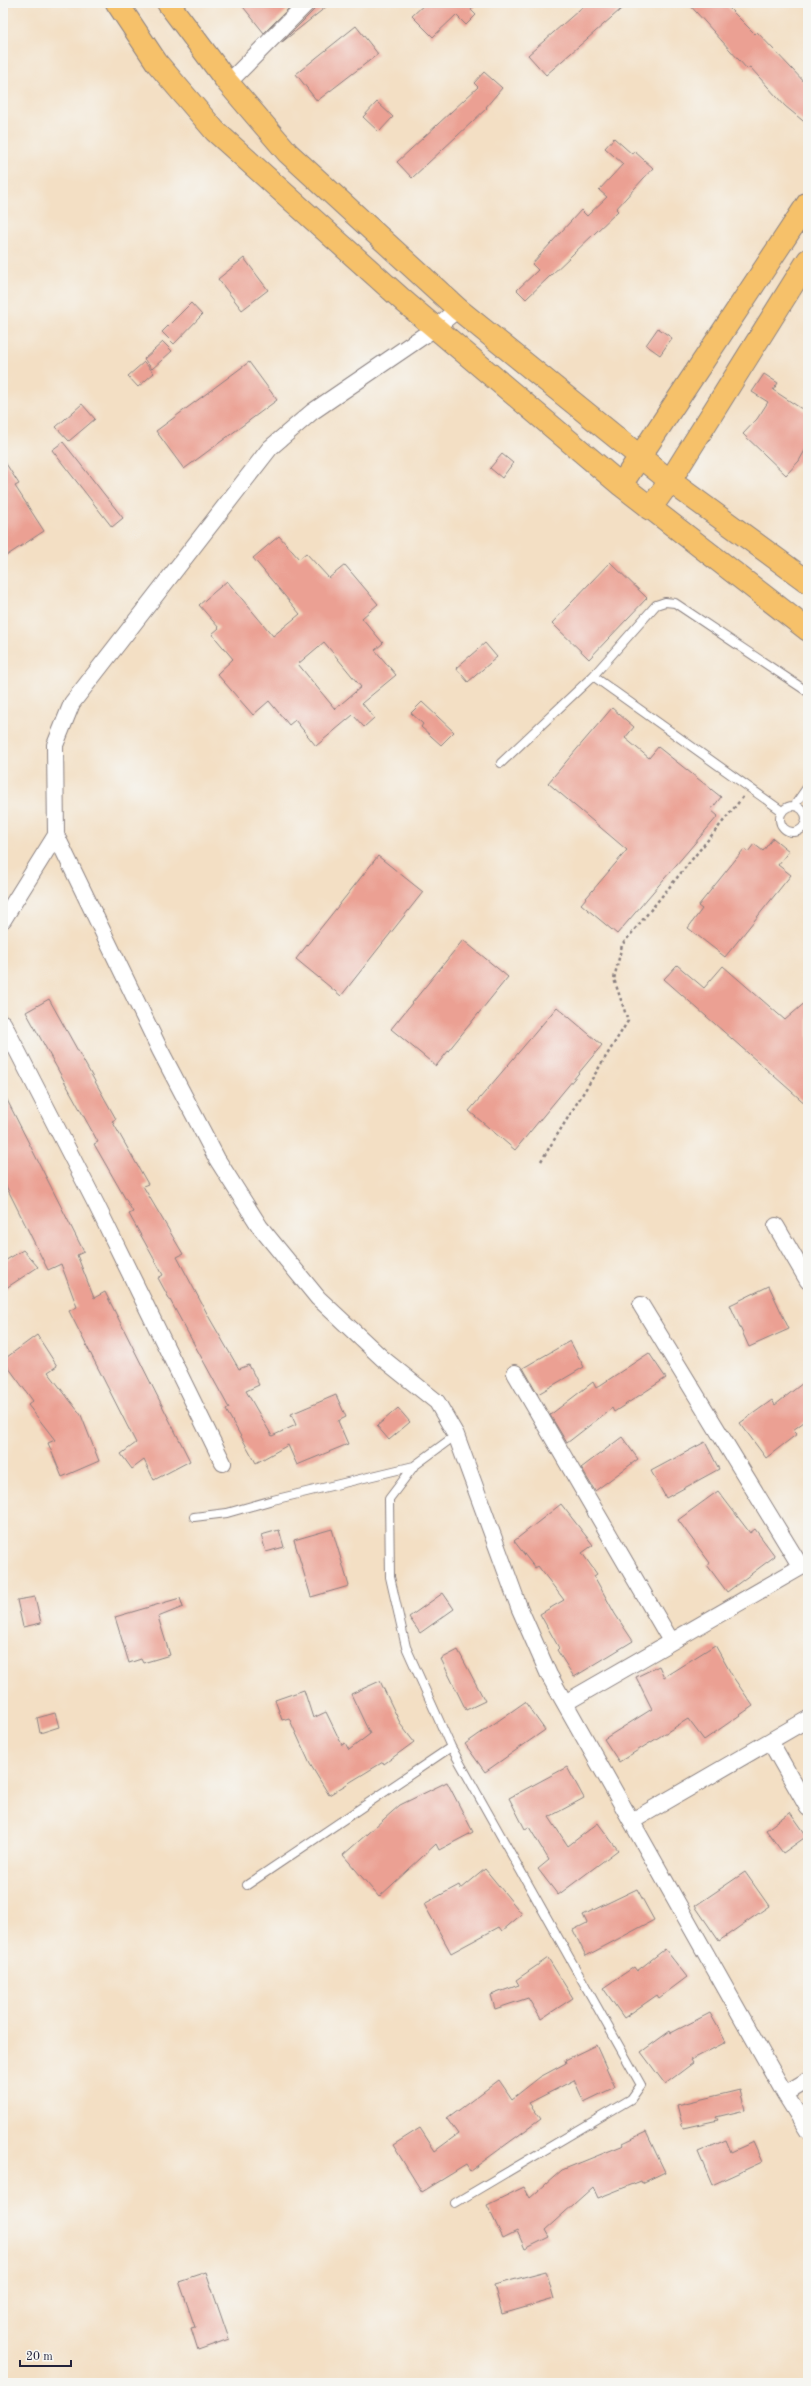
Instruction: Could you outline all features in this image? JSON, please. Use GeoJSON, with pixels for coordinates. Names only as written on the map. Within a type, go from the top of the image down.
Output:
{"type":"FeatureCollection","features":[{"type":"Feature","properties":{"kind":"main road"},"geometry":{"type":"LineString","coordinates":[[116,3],[157,63],[215,131],[435,328],[621,485],[808,630]]}},
{"type":"Feature","properties":{"kind":"main road"},"geometry":{"type":"LineString","coordinates":[[168,3],[228,83],[288,153],[458,309],[670,481],[808,582]]}},
{"type":"Feature","properties":{"kind":"main road"},"geometry":{"type":"LineString","coordinates":[[621,485],[808,203]]}},
{"type":"Feature","properties":{"kind":"main road"},"geometry":{"type":"LineString","coordinates":[[650,509],[670,481],[808,260]]}},
{"type":"Feature","properties":{"kind":"street"},"geometry":{"type":"LineString","coordinates":[[228,83],[307,3]]}},
{"type":"Feature","properties":{"kind":"street"},"geometry":{"type":"LineString","coordinates":[[458,309],[435,328],[312,412],[270,448],[72,703],[54,745],[56,835],[160,1050],[218,1160],[260,1227],[318,1298],[382,1358],[438,1402],[456,1434],[519,1607],[549,1675],[785,2094],[808,2131]]}},
{"type":"Feature","properties":{"kind":"street"},"geometry":{"type":"LineString","coordinates":[[3,920],[56,835]]}},
{"type":"Feature","properties":{"kind":"street"},"geometry":{"type":"LineString","coordinates":[[3,1023],[94,1200],[223,1463]]}},
{"type":"Feature","properties":{"kind":"street"},"geometry":{"type":"LineString","coordinates":[[776,1226],[808,1282]]}},
{"type":"Feature","properties":{"kind":"street"},"geometry":{"type":"LineString","coordinates":[[565,1703],[805,1565],[641,1305]]}},
{"type":"Feature","properties":{"kind":"street"},"geometry":{"type":"LineString","coordinates":[[515,1373],[671,1641]]}},
{"type":"Feature","properties":{"kind":"street"},"geometry":{"type":"LineString","coordinates":[[632,1821],[808,1719]]}},
{"type":"Feature","properties":{"kind":"street"},"geometry":{"type":"LineString","coordinates":[[770,1741],[808,1808]]}},
{"type":"Feature","properties":{"kind":"street"},"geometry":{"type":"LineString","coordinates":[[785,2094],[808,2080]]}},
{"type":"Feature","properties":{"kind":"lane"},"geometry":{"type":"LineString","coordinates":[[501,763],[593,676],[656,605],[665,602],[675,603],[808,692]]}},
{"type":"Feature","properties":{"kind":"lane"},"geometry":{"type":"LineString","coordinates":[[593,676],[782,811]]}},
{"type":"Feature","properties":{"kind":"lane"},"geometry":{"type":"LineString","coordinates":[[782,811],[794,806],[808,786]]}},
{"type":"Feature","properties":{"kind":"lane"},"geometry":{"type":"LineString","coordinates":[[782,811],[780,819],[786,830],[793,832],[800,831],[807,823],[800,808],[794,806]]}},
{"type":"Feature","properties":{"kind":"lane"},"geometry":{"type":"LineString","coordinates":[[455,2203],[631,2099],[642,2085],[451,1747],[406,1647],[390,1577],[389,1499],[414,1466],[456,1434]]}},
{"type":"Feature","properties":{"kind":"lane"},"geometry":{"type":"LineString","coordinates":[[194,1517],[227,1513],[273,1500],[414,1466]]}},
{"type":"Feature","properties":{"kind":"lane"},"geometry":{"type":"LineString","coordinates":[[247,1885],[451,1747]]}},
{"type":"Feature","properties":{"kind":"path"},"geometry":{"type":"LineString","coordinates":[[541,1161],[628,1021],[614,979],[622,945],[750,789]]}},
{"type":"Feature","properties":{"kind":"building"},"geometry":{"type":"Polygon","coordinates":[[[240,3],[294,3],[264,33],[240,3]]]}},
{"type":"Feature","properties":{"kind":"building"},"geometry":{"type":"Polygon","coordinates":[[[316,3],[331,3],[281,43],[314,10],[316,3]]]}},
{"type":"Feature","properties":{"kind":"building"},"geometry":{"type":"Polygon","coordinates":[[[426,3],[477,3],[471,10],[476,15],[466,25],[456,15],[433,37],[412,16],[426,3]]]}},
{"type":"Feature","properties":{"kind":"building"},"geometry":{"type":"Polygon","coordinates":[[[587,3],[628,3],[546,75],[528,55],[587,3]]]}},
{"type":"Feature","properties":{"kind":"building"},"geometry":{"type":"Polygon","coordinates":[[[688,3],[724,3],[755,34],[757,32],[808,86],[808,125],[785,106],[750,67],[747,69],[688,3]]]}},
{"type":"Feature","properties":{"kind":"building"},"geometry":{"type":"Polygon","coordinates":[[[356,26],[378,54],[317,101],[296,74],[356,26]]]}},
{"type":"Feature","properties":{"kind":"building"},"geometry":{"type":"Polygon","coordinates":[[[484,72],[502,88],[486,107],[487,108],[412,178],[397,162],[478,87],[474,83],[484,72]]]}},
{"type":"Feature","properties":{"kind":"building"},"geometry":{"type":"Polygon","coordinates":[[[377,102],[393,117],[379,132],[363,117],[377,102]]]}},
{"type":"Feature","properties":{"kind":"building"},"geometry":{"type":"Polygon","coordinates":[[[614,138],[632,154],[634,151],[653,168],[616,209],[618,211],[526,299],[517,290],[538,270],[532,264],[581,210],[587,216],[607,197],[599,190],[623,164],[605,148],[614,138]]]}},
{"type":"Feature","properties":{"kind":"building"},"geometry":{"type":"Polygon","coordinates":[[[244,258],[268,290],[242,310],[218,279],[244,258]]]}},
{"type":"Feature","properties":{"kind":"building"},"geometry":{"type":"Polygon","coordinates":[[[191,303],[202,315],[174,344],[162,332],[191,303]]]}},
{"type":"Feature","properties":{"kind":"building"},"geometry":{"type":"Polygon","coordinates":[[[658,328],[672,338],[660,355],[646,345],[658,328]]]}},
{"type":"Feature","properties":{"kind":"building"},"geometry":{"type":"Polygon","coordinates":[[[163,342],[172,351],[152,369],[144,359],[163,342]]]}},
{"type":"Feature","properties":{"kind":"building"},"geometry":{"type":"Polygon","coordinates":[[[144,362],[154,373],[138,387],[128,376],[144,362]]]}},
{"type":"Feature","properties":{"kind":"building"},"geometry":{"type":"Polygon","coordinates":[[[249,362],[277,400],[184,469],[156,431],[249,362]]]}},
{"type":"Feature","properties":{"kind":"building"},"geometry":{"type":"Polygon","coordinates":[[[764,374],[778,383],[773,390],[808,413],[808,445],[799,461],[786,475],[743,434],[757,419],[768,402],[752,392],[764,374]]]}},
{"type":"Feature","properties":{"kind":"building"},"geometry":{"type":"Polygon","coordinates":[[[82,404],[95,419],[69,441],[56,427],[82,404]]]}},
{"type":"Feature","properties":{"kind":"building"},"geometry":{"type":"Polygon","coordinates":[[[63,442],[123,518],[112,527],[52,450],[63,442]]]}},
{"type":"Feature","properties":{"kind":"building"},"geometry":{"type":"Polygon","coordinates":[[[502,454],[513,463],[502,478],[490,468],[502,454]]]}},
{"type":"Feature","properties":{"kind":"building"},"geometry":{"type":"Polygon","coordinates":[[[3,459],[19,484],[15,486],[44,531],[3,558],[3,459]]]}},
{"type":"Feature","properties":{"kind":"building"},"geometry":{"type":"Polygon","coordinates":[[[279,536],[299,559],[306,553],[329,578],[345,565],[378,604],[362,618],[383,643],[375,650],[396,675],[362,703],[374,718],[364,727],[353,715],[316,746],[295,720],[289,725],[269,701],[253,715],[217,674],[233,659],[212,634],[219,628],[199,605],[227,581],[273,636],[300,614],[253,558],[279,536]],[[324,642],[298,664],[335,709],[361,687],[324,642]]]}},
{"type":"Feature","properties":{"kind":"building"},"geometry":{"type":"Polygon","coordinates":[[[610,562],[647,598],[589,659],[552,623],[610,562]]]}},
{"type":"Feature","properties":{"kind":"building"},"geometry":{"type":"Polygon","coordinates":[[[485,643],[497,657],[468,682],[456,668],[485,643]]]}},
{"type":"Feature","properties":{"kind":"building"},"geometry":{"type":"Polygon","coordinates":[[[422,702],[454,732],[441,745],[421,727],[423,724],[411,713],[422,702]]]}},
{"type":"Feature","properties":{"kind":"building"},"geometry":{"type":"Polygon","coordinates":[[[612,708],[634,727],[625,738],[649,758],[658,747],[721,797],[711,810],[718,816],[617,934],[581,904],[627,850],[548,783],[612,708]]]}},
{"type":"Feature","properties":{"kind":"building"},"geometry":{"type":"Polygon","coordinates":[[[773,838],[789,851],[778,865],[791,875],[725,957],[688,928],[702,909],[698,906],[744,849],[748,852],[754,844],[763,851],[773,838]]]}},
{"type":"Feature","properties":{"kind":"building"},"geometry":{"type":"Polygon","coordinates":[[[378,856],[423,892],[341,996],[296,959],[378,856]]]}},
{"type":"Feature","properties":{"kind":"building"},"geometry":{"type":"Polygon","coordinates":[[[463,940],[508,977],[436,1066],[391,1029],[463,940]]]}},
{"type":"Feature","properties":{"kind":"building"},"geometry":{"type":"Polygon","coordinates":[[[677,965],[704,988],[723,966],[785,1020],[808,1000],[808,1106],[664,979],[677,965]]]}},
{"type":"Feature","properties":{"kind":"building"},"geometry":{"type":"Polygon","coordinates":[[[49,999],[116,1119],[112,1121],[148,1184],[143,1186],[183,1254],[177,1257],[210,1319],[239,1369],[249,1365],[259,1385],[246,1391],[272,1436],[296,1425],[291,1414],[336,1395],[346,1417],[338,1421],[348,1444],[297,1465],[288,1445],[256,1463],[226,1410],[229,1408],[158,1278],[163,1275],[129,1214],[133,1212],[94,1144],[98,1142],[26,1012],[49,999]]]}},
{"type":"Feature","properties":{"kind":"building"},"geometry":{"type":"Polygon","coordinates":[[[557,1007],[602,1045],[515,1150],[469,1111],[557,1007]]]}},
{"type":"Feature","properties":{"kind":"building"},"geometry":{"type":"Polygon","coordinates":[[[3,1092],[84,1252],[77,1255],[94,1298],[105,1292],[190,1461],[154,1480],[144,1460],[132,1469],[121,1454],[136,1443],[69,1311],[77,1307],[61,1264],[48,1270],[3,1180],[3,1092]]]}},
{"type":"Feature","properties":{"kind":"building"},"geometry":{"type":"Polygon","coordinates":[[[23,1250],[38,1267],[3,1290],[3,1262],[23,1250]]]}},
{"type":"Feature","properties":{"kind":"building"},"geometry":{"type":"Polygon","coordinates":[[[769,1286],[789,1329],[749,1347],[730,1305],[769,1286]]]}},
{"type":"Feature","properties":{"kind":"building"},"geometry":{"type":"Polygon","coordinates":[[[37,1335],[57,1366],[48,1372],[81,1415],[99,1461],[62,1477],[48,1443],[55,1440],[28,1405],[33,1401],[3,1360],[37,1335]]]}},
{"type":"Feature","properties":{"kind":"building"},"geometry":{"type":"Polygon","coordinates":[[[570,1341],[584,1367],[538,1394],[523,1368],[570,1341]]]}},
{"type":"Feature","properties":{"kind":"building"},"geometry":{"type":"Polygon","coordinates":[[[649,1353],[666,1378],[614,1412],[612,1408],[567,1443],[550,1415],[593,1382],[596,1388],[649,1353]]]}},
{"type":"Feature","properties":{"kind":"building"},"geometry":{"type":"Polygon","coordinates":[[[808,1379],[808,1419],[793,1430],[797,1434],[766,1458],[740,1423],[772,1400],[775,1405],[808,1379]]]}},
{"type":"Feature","properties":{"kind":"building"},"geometry":{"type":"Polygon","coordinates":[[[398,1408],[410,1422],[389,1440],[377,1426],[398,1408]]]}},
{"type":"Feature","properties":{"kind":"building"},"geometry":{"type":"Polygon","coordinates":[[[622,1437],[638,1459],[595,1491],[581,1468],[622,1437]]]}},
{"type":"Feature","properties":{"kind":"building"},"geometry":{"type":"Polygon","coordinates":[[[705,1442],[719,1469],[666,1498],[651,1471],[705,1442]]]}},
{"type":"Feature","properties":{"kind":"building"},"geometry":{"type":"Polygon","coordinates":[[[718,1491],[750,1533],[755,1529],[775,1556],[727,1592],[707,1565],[710,1563],[678,1520],[718,1491]]]}},
{"type":"Feature","properties":{"kind":"building"},"geometry":{"type":"Polygon","coordinates":[[[561,1504],[593,1545],[582,1553],[597,1574],[594,1576],[615,1614],[633,1641],[574,1677],[557,1650],[559,1648],[540,1614],[564,1600],[538,1566],[535,1568],[514,1541],[561,1504]]]}},
{"type":"Feature","properties":{"kind":"building"},"geometry":{"type":"Polygon","coordinates":[[[332,1529],[349,1586],[311,1597],[294,1540],[332,1529]]]}},
{"type":"Feature","properties":{"kind":"building"},"geometry":{"type":"Polygon","coordinates":[[[279,1530],[284,1547],[266,1552],[261,1535],[279,1530]]]}},
{"type":"Feature","properties":{"kind":"building"},"geometry":{"type":"Polygon","coordinates":[[[443,1593],[454,1609],[420,1633],[409,1617],[443,1593]]]}},
{"type":"Feature","properties":{"kind":"building"},"geometry":{"type":"Polygon","coordinates":[[[35,1597],[41,1623],[23,1627],[17,1600],[35,1597]]]}},
{"type":"Feature","properties":{"kind":"building"},"geometry":{"type":"Polygon","coordinates":[[[180,1598],[183,1607],[158,1617],[170,1655],[143,1663],[141,1659],[129,1663],[115,1617],[180,1598]]]}},
{"type":"Feature","properties":{"kind":"building"},"geometry":{"type":"Polygon","coordinates":[[[715,1645],[733,1677],[753,1706],[704,1740],[688,1719],[619,1762],[604,1739],[652,1709],[636,1677],[659,1666],[664,1677],[715,1645]]]}},
{"type":"Feature","properties":{"kind":"building"},"geometry":{"type":"Polygon","coordinates":[[[458,1650],[485,1701],[466,1710],[441,1659],[458,1650]]]}},
{"type":"Feature","properties":{"kind":"building"},"geometry":{"type":"Polygon","coordinates":[[[380,1681],[401,1725],[414,1742],[384,1764],[383,1762],[329,1795],[310,1764],[289,1718],[282,1720],[275,1700],[304,1690],[313,1718],[326,1712],[342,1745],[345,1743],[349,1750],[370,1734],[351,1694],[380,1681]]]}},
{"type":"Feature","properties":{"kind":"building"},"geometry":{"type":"Polygon","coordinates":[[[525,1702],[545,1730],[485,1772],[465,1744],[525,1702]]]}},
{"type":"Feature","properties":{"kind":"building"},"geometry":{"type":"Polygon","coordinates":[[[55,1713],[59,1727],[40,1733],[37,1718],[55,1713]]]}},
{"type":"Feature","properties":{"kind":"building"},"geometry":{"type":"Polygon","coordinates":[[[567,1767],[584,1798],[549,1817],[568,1846],[598,1823],[618,1850],[558,1895],[538,1869],[549,1860],[529,1827],[525,1829],[509,1798],[567,1767]]]}},
{"type":"Feature","properties":{"kind":"building"},"geometry":{"type":"Polygon","coordinates":[[[447,1782],[473,1832],[439,1850],[436,1844],[379,1897],[343,1855],[400,1805],[447,1782]]]}},
{"type":"Feature","properties":{"kind":"building"},"geometry":{"type":"Polygon","coordinates":[[[790,1812],[807,1836],[783,1853],[766,1830],[790,1812]]]}},
{"type":"Feature","properties":{"kind":"building"},"geometry":{"type":"Polygon","coordinates":[[[485,1869],[522,1914],[502,1931],[499,1927],[451,1953],[424,1904],[459,1885],[461,1889],[485,1869]]]}},
{"type":"Feature","properties":{"kind":"building"},"geometry":{"type":"Polygon","coordinates":[[[745,1872],[769,1906],[719,1941],[695,1906],[745,1872]]]}},
{"type":"Feature","properties":{"kind":"building"},"geometry":{"type":"Polygon","coordinates":[[[637,1889],[654,1920],[586,1956],[573,1930],[587,1923],[583,1915],[637,1889]]]}},
{"type":"Feature","properties":{"kind":"building"},"geometry":{"type":"Polygon","coordinates":[[[665,1949],[687,1977],[659,1998],[657,1995],[624,2018],[603,1988],[634,1967],[637,1971],[665,1949]]]}},
{"type":"Feature","properties":{"kind":"building"},"geometry":{"type":"Polygon","coordinates":[[[548,1958],[573,1998],[541,2019],[528,1998],[495,2009],[491,1995],[519,1985],[516,1980],[548,1958]]]}},
{"type":"Feature","properties":{"kind":"building"},"geometry":{"type":"Polygon","coordinates":[[[710,2013],[726,2042],[691,2060],[693,2063],[665,2084],[641,2052],[670,2031],[671,2033],[710,2013]]]}},
{"type":"Feature","properties":{"kind":"building"},"geometry":{"type":"Polygon","coordinates":[[[596,2045],[615,2087],[584,2102],[574,2080],[529,2103],[541,2119],[470,2171],[466,2165],[422,2192],[393,2145],[420,2128],[435,2151],[458,2134],[447,2119],[499,2080],[512,2099],[540,2077],[566,2063],[565,2060],[596,2045]]]}},
{"type":"Feature","properties":{"kind":"building"},"geometry":{"type":"Polygon","coordinates":[[[740,2090],[745,2110],[716,2117],[718,2120],[683,2128],[677,2105],[740,2090]]]}},
{"type":"Feature","properties":{"kind":"building"},"geometry":{"type":"Polygon","coordinates":[[[646,2132],[665,2172],[642,2183],[641,2181],[598,2198],[593,2187],[545,2230],[549,2237],[525,2249],[517,2231],[503,2238],[487,2205],[524,2187],[530,2198],[562,2170],[624,2145],[623,2143],[646,2132]]]}},
{"type":"Feature","properties":{"kind":"building"},"geometry":{"type":"Polygon","coordinates":[[[726,2140],[731,2152],[753,2142],[762,2162],[712,2185],[698,2152],[726,2140]]]}},
{"type":"Feature","properties":{"kind":"building"},"geometry":{"type":"Polygon","coordinates":[[[546,2271],[554,2299],[502,2314],[494,2285],[546,2271]]]}},
{"type":"Feature","properties":{"kind":"building"},"geometry":{"type":"Polygon","coordinates":[[[206,2272],[229,2339],[198,2350],[191,2328],[195,2327],[179,2281],[206,2272]]]}}]}
